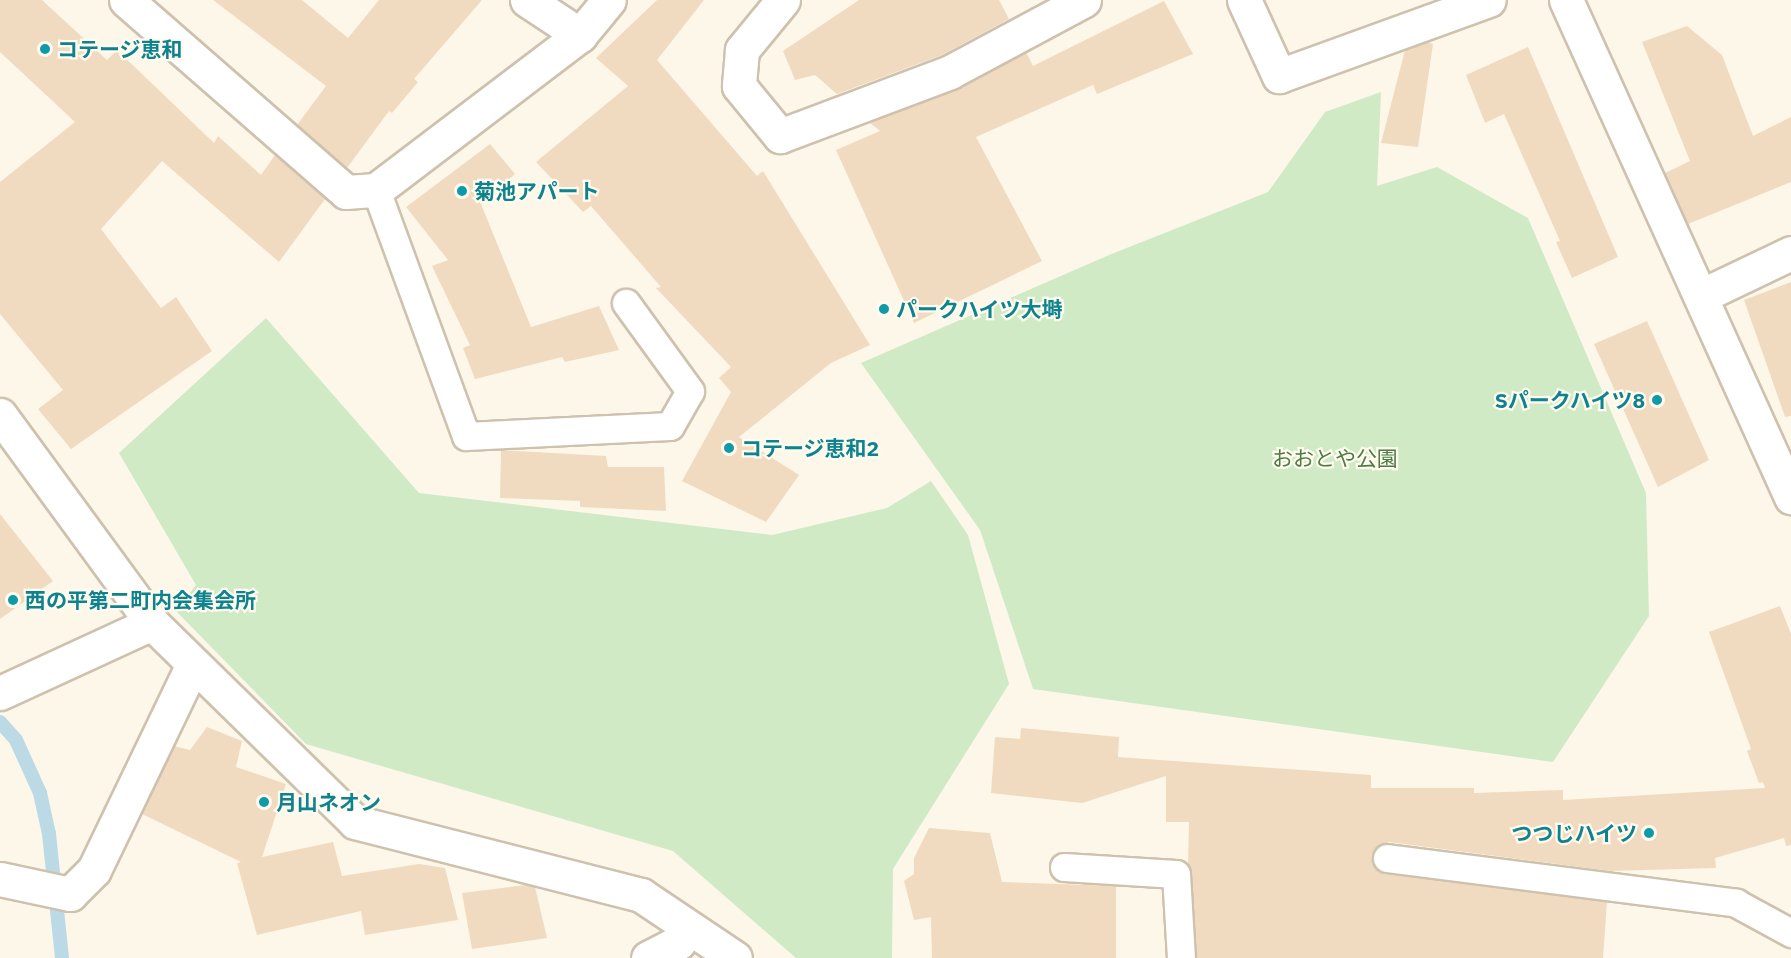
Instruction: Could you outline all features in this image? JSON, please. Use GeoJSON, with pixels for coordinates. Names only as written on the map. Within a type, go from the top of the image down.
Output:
{"type":"FeatureCollection","features":[{"type":"Feature","properties":{"kind":"street"},"geometry":{"type":"LineString","coordinates":[[126,0],[345,192],[376,190],[580,35],[609,0]]}},
{"type":"Feature","properties":{"kind":"street"},"geometry":{"type":"LineString","coordinates":[[527,0],[580,35]]}},
{"type":"Feature","properties":{"kind":"street"},"geometry":{"type":"LineString","coordinates":[[783,0],[742,50],[739,86],[780,136],[950,72],[1084,0]]}},
{"type":"Feature","properties":{"kind":"street"},"geometry":{"type":"LineString","coordinates":[[1244,0],[1279,76],[1489,0]]}},
{"type":"Feature","properties":{"kind":"street"},"geometry":{"type":"LineString","coordinates":[[1565,2],[1791,497]]}},
{"type":"Feature","properties":{"kind":"street"},"geometry":{"type":"LineString","coordinates":[[1701,296],[1791,253]]}},
{"type":"Feature","properties":{"kind":"street"},"geometry":{"type":"LineString","coordinates":[[0,414],[152,623],[192,666],[355,822],[641,895],[735,958]]}},
{"type":"Feature","properties":{"kind":"street"},"geometry":{"type":"LineString","coordinates":[[0,693],[152,623]]}},
{"type":"Feature","properties":{"kind":"street"},"geometry":{"type":"LineString","coordinates":[[14,883],[70,894],[94,870],[192,666]]}},
{"type":"Feature","properties":{"kind":"street"},"geometry":{"type":"LineString","coordinates":[[648,958],[678,943],[690,928]]}},
{"type":"Feature","properties":{"kind":"lane"},"geometry":{"type":"LineString","coordinates":[[376,190],[466,436],[670,426],[690,391],[626,303]]}},
{"type":"Feature","properties":{"kind":"lane"},"geometry":{"type":"LineString","coordinates":[[1386,858],[1736,903],[1791,933]]}},
{"type":"Feature","properties":{"kind":"lane"},"geometry":{"type":"LineString","coordinates":[[1064,867],[1176,874],[1181,958]]}},
{"type":"Feature","properties":{"kind":"green space","name":"おおとや公園"},"geometry":{"type":"Polygon","coordinates":[[[1381,92],[1377,186],[1437,167],[1528,218],[1646,493],[1649,616],[1553,762],[1033,689],[980,530],[861,363],[1109,255],[1268,192],[1325,112],[1381,92]]]}},
{"type":"Feature","properties":{"kind":"green space"},"geometry":{"type":"Polygon","coordinates":[[[266,318],[419,493],[772,535],[887,508],[931,481],[968,535],[1009,684],[893,869],[892,958],[796,958],[673,851],[306,744],[176,611],[196,585],[119,453],[266,318]]]}},
{"type":"Feature","properties":{"kind":"building"},"geometry":{"type":"Polygon","coordinates":[[[0,0],[42,0],[107,60],[117,50],[214,143],[218,136],[261,175],[275,155],[325,199],[279,262],[162,161],[101,229],[161,308],[176,297],[212,351],[71,449],[38,409],[63,390],[0,314],[0,182],[75,122],[0,52],[0,0]]]}},
{"type":"Feature","properties":{"kind":"building"},"geometry":{"type":"Polygon","coordinates":[[[213,0],[302,0],[348,38],[379,0],[482,0],[414,79],[418,82],[392,113],[389,111],[347,168],[297,125],[326,86],[213,0]]]}},
{"type":"Feature","properties":{"kind":"building"},"geometry":{"type":"Polygon","coordinates":[[[657,0],[704,0],[657,60],[757,176],[763,171],[870,345],[831,363],[739,437],[799,475],[766,522],[682,481],[731,392],[719,378],[731,367],[656,288],[661,287],[591,206],[583,212],[536,162],[628,86],[596,58],[657,0]]]}},
{"type":"Feature","properties":{"kind":"building"},"geometry":{"type":"Polygon","coordinates":[[[859,0],[999,0],[1009,19],[942,55],[837,94],[815,75],[795,80],[783,51],[859,0]]]}},
{"type":"Feature","properties":{"kind":"building"},"geometry":{"type":"Polygon","coordinates":[[[1164,1],[1193,54],[1097,94],[1093,85],[976,137],[1042,261],[914,323],[836,150],[880,131],[869,122],[957,89],[1026,52],[1033,66],[1164,1]]]}},
{"type":"Feature","properties":{"kind":"building"},"geometry":{"type":"Polygon","coordinates":[[[1687,26],[1722,55],[1753,136],[1791,117],[1791,182],[1688,224],[1665,173],[1690,161],[1642,42],[1687,26]]]}},
{"type":"Feature","properties":{"kind":"building"},"geometry":{"type":"Polygon","coordinates":[[[1427,42],[1433,44],[1418,147],[1381,143],[1405,50],[1427,42]]]}},
{"type":"Feature","properties":{"kind":"building"},"geometry":{"type":"Polygon","coordinates":[[[1528,47],[1618,257],[1572,278],[1556,242],[1560,241],[1504,114],[1485,123],[1466,75],[1528,47]]]}},
{"type":"Feature","properties":{"kind":"building"},"geometry":{"type":"Polygon","coordinates":[[[490,144],[515,174],[481,204],[531,327],[599,306],[619,350],[565,362],[562,357],[475,379],[463,348],[470,345],[432,266],[448,260],[406,207],[490,144]]]}},
{"type":"Feature","properties":{"kind":"building"},"geometry":{"type":"Polygon","coordinates":[[[1791,282],[1791,416],[1785,417],[1744,300],[1791,282]]]}},
{"type":"Feature","properties":{"kind":"building","name":"Sパークハイツ8"},"geometry":{"type":"Polygon","coordinates":[[[1647,321],[1709,460],[1658,487],[1594,344],[1647,321]]]}},
{"type":"Feature","properties":{"kind":"building"},"geometry":{"type":"Polygon","coordinates":[[[501,450],[606,456],[608,467],[664,467],[666,511],[580,507],[580,501],[500,498],[501,450]]]}},
{"type":"Feature","properties":{"kind":"building","name":"西の平第二町内会集会所"},"geometry":{"type":"Polygon","coordinates":[[[0,514],[53,581],[0,619],[0,514]]]}},
{"type":"Feature","properties":{"kind":"building"},"geometry":{"type":"Polygon","coordinates":[[[1780,606],[1791,634],[1791,845],[1786,846],[1784,838],[1715,858],[1716,868],[1610,871],[1389,842],[1374,849],[1373,865],[1385,874],[1607,902],[1603,958],[1197,958],[1188,865],[1189,822],[1166,822],[1166,776],[1082,803],[991,793],[995,737],[1020,739],[1021,728],[1119,737],[1118,757],[1371,775],[1371,788],[1474,788],[1474,793],[1563,790],[1563,800],[1765,788],[1763,782],[1759,783],[1747,751],[1751,749],[1709,632],[1780,606]]]}},
{"type":"Feature","properties":{"kind":"building"},"geometry":{"type":"Polygon","coordinates":[[[207,727],[242,741],[236,767],[286,784],[262,857],[333,842],[342,876],[419,864],[445,868],[458,920],[365,935],[361,911],[257,935],[237,863],[241,862],[142,814],[174,746],[190,750],[207,727]]]}},
{"type":"Feature","properties":{"kind":"building"},"geometry":{"type":"Polygon","coordinates":[[[929,828],[990,833],[1002,882],[1116,886],[1116,958],[932,958],[931,917],[914,920],[904,881],[914,874],[914,858],[929,828]]]}},
{"type":"Feature","properties":{"kind":"building"},"geometry":{"type":"Polygon","coordinates":[[[525,885],[535,887],[547,938],[472,949],[462,893],[525,885]]]}},
{"type":"Feature","properties":{"kind":"waterway"},"geometry":{"type":"LineString","coordinates":[[0,722],[16,740],[40,793],[49,834],[62,958]]}},
{"type":"Feature","properties":{"kind":"place","name":"コテージ恵和"},"geometry":{"type":"Point","coordinates":[45,49]}},
{"type":"Feature","properties":{"kind":"place","name":"菊池アパート"},"geometry":{"type":"Point","coordinates":[462,191]}},
{"type":"Feature","properties":{"kind":"place","name":"パークハイツ大塒"},"geometry":{"type":"Point","coordinates":[884,309]}},
{"type":"Feature","properties":{"kind":"place","name":"Sパークハイツ8"},"geometry":{"type":"Point","coordinates":[1657,400]}},
{"type":"Feature","properties":{"kind":"place","name":"コテージ恵和2"},"geometry":{"type":"Point","coordinates":[729,448]}},
{"type":"Feature","properties":{"kind":"place","name":"西の平第二町内会集会所"},"geometry":{"type":"Point","coordinates":[13,600]}},
{"type":"Feature","properties":{"kind":"place","name":"月山ネオン"},"geometry":{"type":"Point","coordinates":[264,802]}},
{"type":"Feature","properties":{"kind":"place","name":"つつじハイツ"},"geometry":{"type":"Point","coordinates":[1649,833]}}]}
